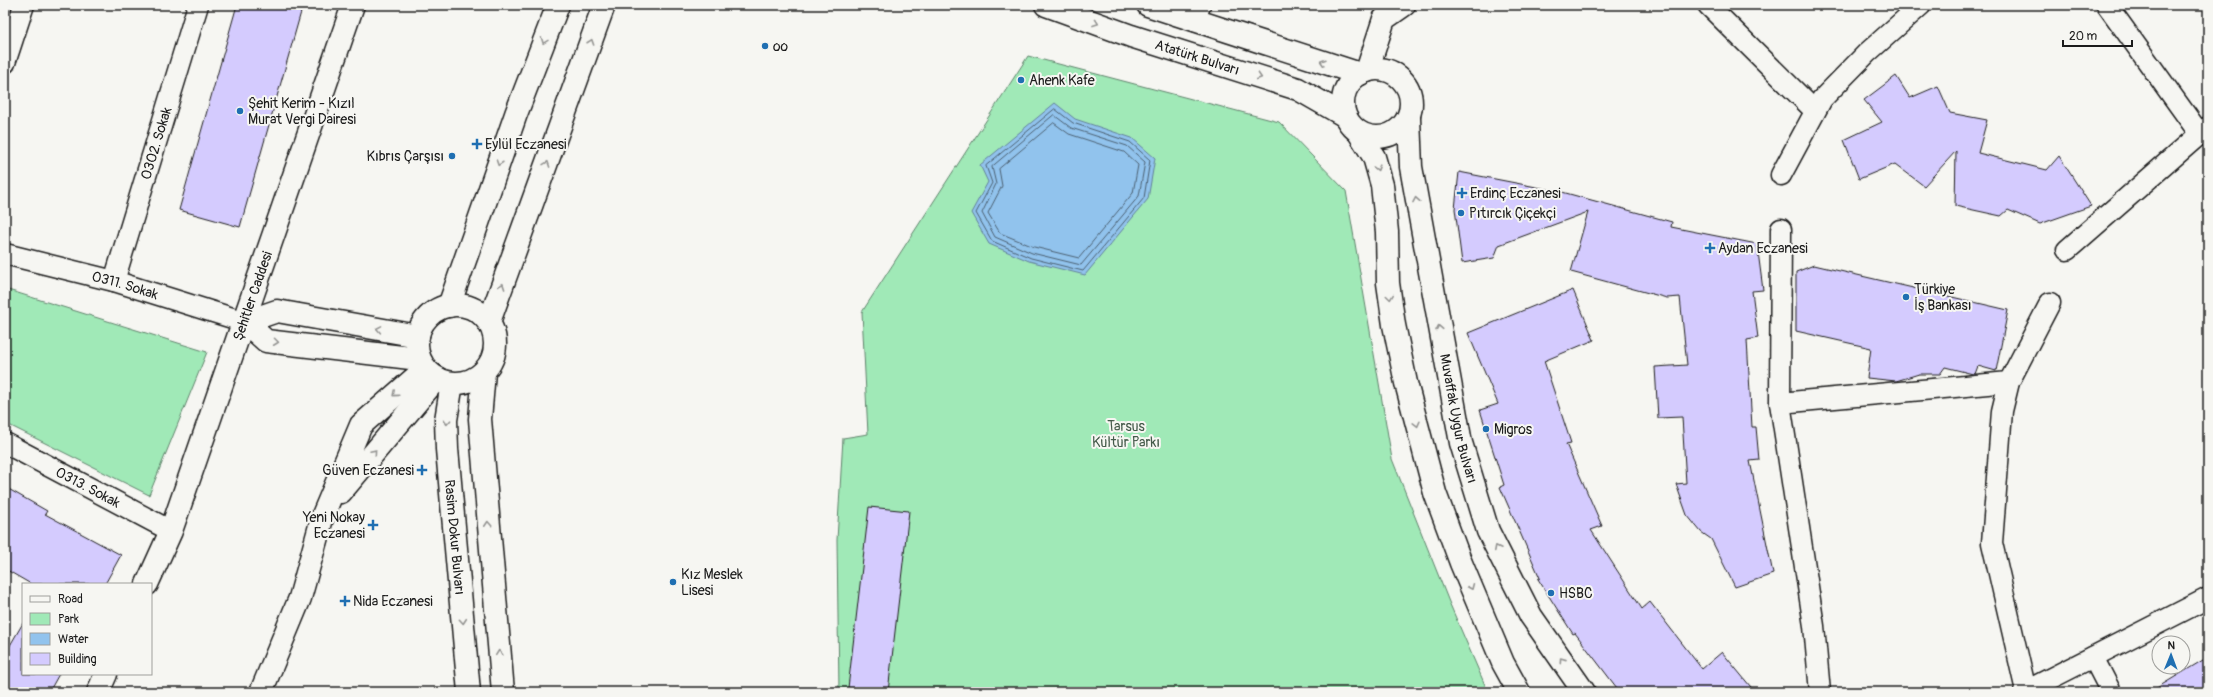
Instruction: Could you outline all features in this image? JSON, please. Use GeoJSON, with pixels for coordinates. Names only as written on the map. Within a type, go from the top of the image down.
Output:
{"type":"FeatureCollection","features":[{"type":"Feature","properties":{"kind":"main road","name":"Şehitler Caddesi"},"geometry":{"type":"LineString","coordinates":[[147,583],[171,531],[245,322],[353,5]]}},
{"type":"Feature","properties":{"kind":"main road"},"geometry":{"type":"LineString","coordinates":[[449,306],[516,114],[558,5]]}},
{"type":"Feature","properties":{"kind":"main road"},"geometry":{"type":"LineString","coordinates":[[489,322],[604,5]]}},
{"type":"Feature","properties":{"kind":"main road","name":"Atatürk Bulvarı"},"geometry":{"type":"LineString","coordinates":[[1046,5],[1131,36],[1298,89],[1345,116]]}},
{"type":"Feature","properties":{"kind":"main road"},"geometry":{"type":"LineString","coordinates":[[1148,5],[1198,13],[1363,72],[1378,69],[1389,71],[1399,77],[1407,86],[1411,96],[1412,107],[1402,128],[1393,135],[1376,138],[1359,133]]}},
{"type":"Feature","properties":{"kind":"main road"},"geometry":{"type":"LineString","coordinates":[[1404,5],[1384,19],[1363,72],[1346,88],[1343,102],[1345,116],[1351,126],[1359,133],[1374,157],[1382,184],[1387,232],[1388,283],[1394,325],[1406,383],[1435,493],[1464,570],[1517,691]]}},
{"type":"Feature","properties":{"kind":"main road","name":"Muvaffak Uygur Bulvarı"},"geometry":{"type":"LineString","coordinates":[[1408,118],[1411,167],[1461,443],[1488,531],[1531,616],[1584,692]]}},
{"type":"Feature","properties":{"kind":"main road"},"geometry":{"type":"LineString","coordinates":[[418,336],[277,311],[245,322],[266,341],[433,372],[464,383],[484,372],[490,364],[495,343],[489,322],[481,314],[471,308],[460,305],[449,306],[436,311],[426,319],[418,336],[416,347],[433,372]]}},
{"type":"Feature","properties":{"kind":"main road"},"geometry":{"type":"LineString","coordinates":[[261,692],[300,598],[323,515],[360,425],[433,372]]}},
{"type":"Feature","properties":{"kind":"main road","name":"Rasim Dokur Bulvarı"},"geometry":{"type":"LineString","coordinates":[[433,372],[446,420],[447,449],[469,692]]}},
{"type":"Feature","properties":{"kind":"main road"},"geometry":{"type":"LineString","coordinates":[[484,372],[480,419],[503,692]]}},
{"type":"Feature","properties":{"kind":"main road"},"geometry":{"type":"LineString","coordinates":[[98,692],[106,675]]}},
{"type":"Feature","properties":{"kind":"street"},"geometry":{"type":"LineString","coordinates":[[5,63],[24,5]]}},
{"type":"Feature","properties":{"kind":"street","name":"0302. Sokak"},"geometry":{"type":"LineString","coordinates":[[114,281],[198,5]]}},
{"type":"Feature","properties":{"kind":"street"},"geometry":{"type":"LineString","coordinates":[[1708,5],[1815,111]]}},
{"type":"Feature","properties":{"kind":"street"},"geometry":{"type":"LineString","coordinates":[[1780,175],[1822,99],[1867,53],[1921,5]]}},
{"type":"Feature","properties":{"kind":"street"},"geometry":{"type":"LineString","coordinates":[[2067,250],[2204,130],[2107,5]]}},
{"type":"Feature","properties":{"kind":"street"},"geometry":{"type":"LineString","coordinates":[[1781,229],[1780,403],[1814,626],[1820,692]]}},
{"type":"Feature","properties":{"kind":"street","name":"0311. Sokak"},"geometry":{"type":"LineString","coordinates":[[5,254],[114,281],[245,322]]}},
{"type":"Feature","properties":{"kind":"street"},"geometry":{"type":"LineString","coordinates":[[2050,303],[2009,382],[2002,411],[1992,543],[2025,691],[2208,598]]}},
{"type":"Feature","properties":{"kind":"street"},"geometry":{"type":"LineString","coordinates":[[1780,403],[2009,382]]}},
{"type":"Feature","properties":{"kind":"street","name":"0313. Sokak"},"geometry":{"type":"LineString","coordinates":[[5,443],[171,531]]}},
{"type":"Feature","properties":{"kind":"street"},"geometry":{"type":"LineString","coordinates":[[2092,657],[2111,692]]}},
{"type":"Feature","properties":{"kind":"green space","name":"Tarsus Kültür Parkı"},"geometry":{"type":"Polygon","coordinates":[[[1028,56],[1279,122],[1346,191],[1392,459],[1449,602],[1488,692],[839,692],[837,540],[843,438],[868,434],[862,312],[1028,56]]]}},
{"type":"Feature","properties":{"kind":"green space"},"geometry":{"type":"Polygon","coordinates":[[[5,289],[207,352],[149,495],[5,423],[5,289]]]}},
{"type":"Feature","properties":{"kind":"water"},"geometry":{"type":"Polygon","coordinates":[[[1055,103],[1075,119],[1132,138],[1155,158],[1148,199],[1085,275],[1029,261],[989,244],[971,213],[988,182],[980,165],[1055,103]]]}},
{"type":"Feature","properties":{"kind":"building","name":"Şehit Kerim - Kızıl Murat Vergi Dairesi"},"geometry":{"type":"Polygon","coordinates":[[[237,5],[276,5],[301,12],[240,227],[179,210],[237,5]]]}},
{"type":"Feature","properties":{"kind":"building"},"geometry":{"type":"Polygon","coordinates":[[[1896,76],[1910,98],[1938,86],[1950,113],[1987,120],[1978,153],[2047,170],[2059,156],[2091,206],[2040,224],[2008,210],[2001,216],[1955,206],[1956,151],[1924,186],[1895,164],[1859,179],[1844,140],[1882,122],[1864,100],[1896,76]]]}},
{"type":"Feature","properties":{"kind":"building"},"geometry":{"type":"Polygon","coordinates":[[[1459,172],[1562,192],[1672,222],[1671,227],[1757,244],[1763,290],[1752,291],[1758,338],[1747,340],[1752,427],[1756,427],[1759,460],[1750,461],[1773,574],[1735,587],[1711,539],[1701,532],[1687,515],[1676,484],[1686,483],[1682,417],[1658,418],[1655,367],[1687,365],[1680,297],[1667,298],[1571,272],[1588,212],[1499,245],[1494,258],[1462,263],[1455,209],[1459,172]]]}},
{"type":"Feature","properties":{"kind":"building"},"geometry":{"type":"Polygon","coordinates":[[[1814,265],[2008,310],[1996,371],[1978,366],[1975,374],[1973,374],[1945,367],[1940,374],[1919,374],[1896,381],[1867,378],[1871,348],[1796,331],[1796,272],[1814,265]]]}},
{"type":"Feature","properties":{"kind":"building"},"geometry":{"type":"Polygon","coordinates":[[[1573,290],[1594,340],[1544,361],[1571,443],[1566,444],[1602,526],[1591,530],[1642,609],[1650,602],[1702,669],[1722,652],[1755,692],[1620,692],[1575,633],[1573,634],[1538,579],[1540,578],[1500,487],[1504,485],[1480,410],[1498,404],[1468,333],[1573,290]]]}},
{"type":"Feature","properties":{"kind":"building"},"geometry":{"type":"Polygon","coordinates":[[[5,487],[47,511],[45,514],[121,555],[106,583],[29,583],[5,569],[5,487]]]}},
{"type":"Feature","properties":{"kind":"building"},"geometry":{"type":"Polygon","coordinates":[[[869,507],[909,511],[888,692],[848,688],[869,507]]]}},
{"type":"Feature","properties":{"kind":"building"},"geometry":{"type":"Polygon","coordinates":[[[22,625],[22,675],[58,675],[49,692],[5,692],[5,654],[22,625]]]}},
{"type":"Feature","properties":{"kind":"building"},"geometry":{"type":"Polygon","coordinates":[[[2208,657],[2208,692],[2150,692],[2178,675],[2191,675],[2191,667],[2208,657]]]}},
{"type":"Feature","properties":{"kind":"place","name":"oo"},"geometry":{"type":"Point","coordinates":[765,46]}},
{"type":"Feature","properties":{"kind":"place","name":"Ahenk Kafe"},"geometry":{"type":"Point","coordinates":[1021,80]}},
{"type":"Feature","properties":{"kind":"place","name":"Şehit Kerim - Kızıl Murat Vergi Dairesi"},"geometry":{"type":"Point","coordinates":[240,111]}},
{"type":"Feature","properties":{"kind":"place","name":"Eylül Eczanesi"},"geometry":{"type":"Point","coordinates":[477,144]}},
{"type":"Feature","properties":{"kind":"place","name":"Kıbrıs Çarşısı"},"geometry":{"type":"Point","coordinates":[452,156]}},
{"type":"Feature","properties":{"kind":"place","name":"Erdinç Eczanesi"},"geometry":{"type":"Point","coordinates":[1462,193]}},
{"type":"Feature","properties":{"kind":"place","name":"Pıtırcık Çiçekçi"},"geometry":{"type":"Point","coordinates":[1461,213]}},
{"type":"Feature","properties":{"kind":"place","name":"Aydan Eczanesi"},"geometry":{"type":"Point","coordinates":[1710,248]}},
{"type":"Feature","properties":{"kind":"place","name":"Türkiye İş Bankası"},"geometry":{"type":"Point","coordinates":[1906,297]}},
{"type":"Feature","properties":{"kind":"place","name":"Migros"},"geometry":{"type":"Point","coordinates":[1486,429]}},
{"type":"Feature","properties":{"kind":"place","name":"Güven Eczanesi"},"geometry":{"type":"Point","coordinates":[422,470]}},
{"type":"Feature","properties":{"kind":"place","name":"Yeni Nokay Eczanesi"},"geometry":{"type":"Point","coordinates":[373,525]}},
{"type":"Feature","properties":{"kind":"place","name":"Kız Meslek Lisesi"},"geometry":{"type":"Point","coordinates":[673,582]}},
{"type":"Feature","properties":{"kind":"place","name":"HSBC"},"geometry":{"type":"Point","coordinates":[1551,593]}},
{"type":"Feature","properties":{"kind":"place","name":"Nida Eczanesi"},"geometry":{"type":"Point","coordinates":[345,601]}}]}
